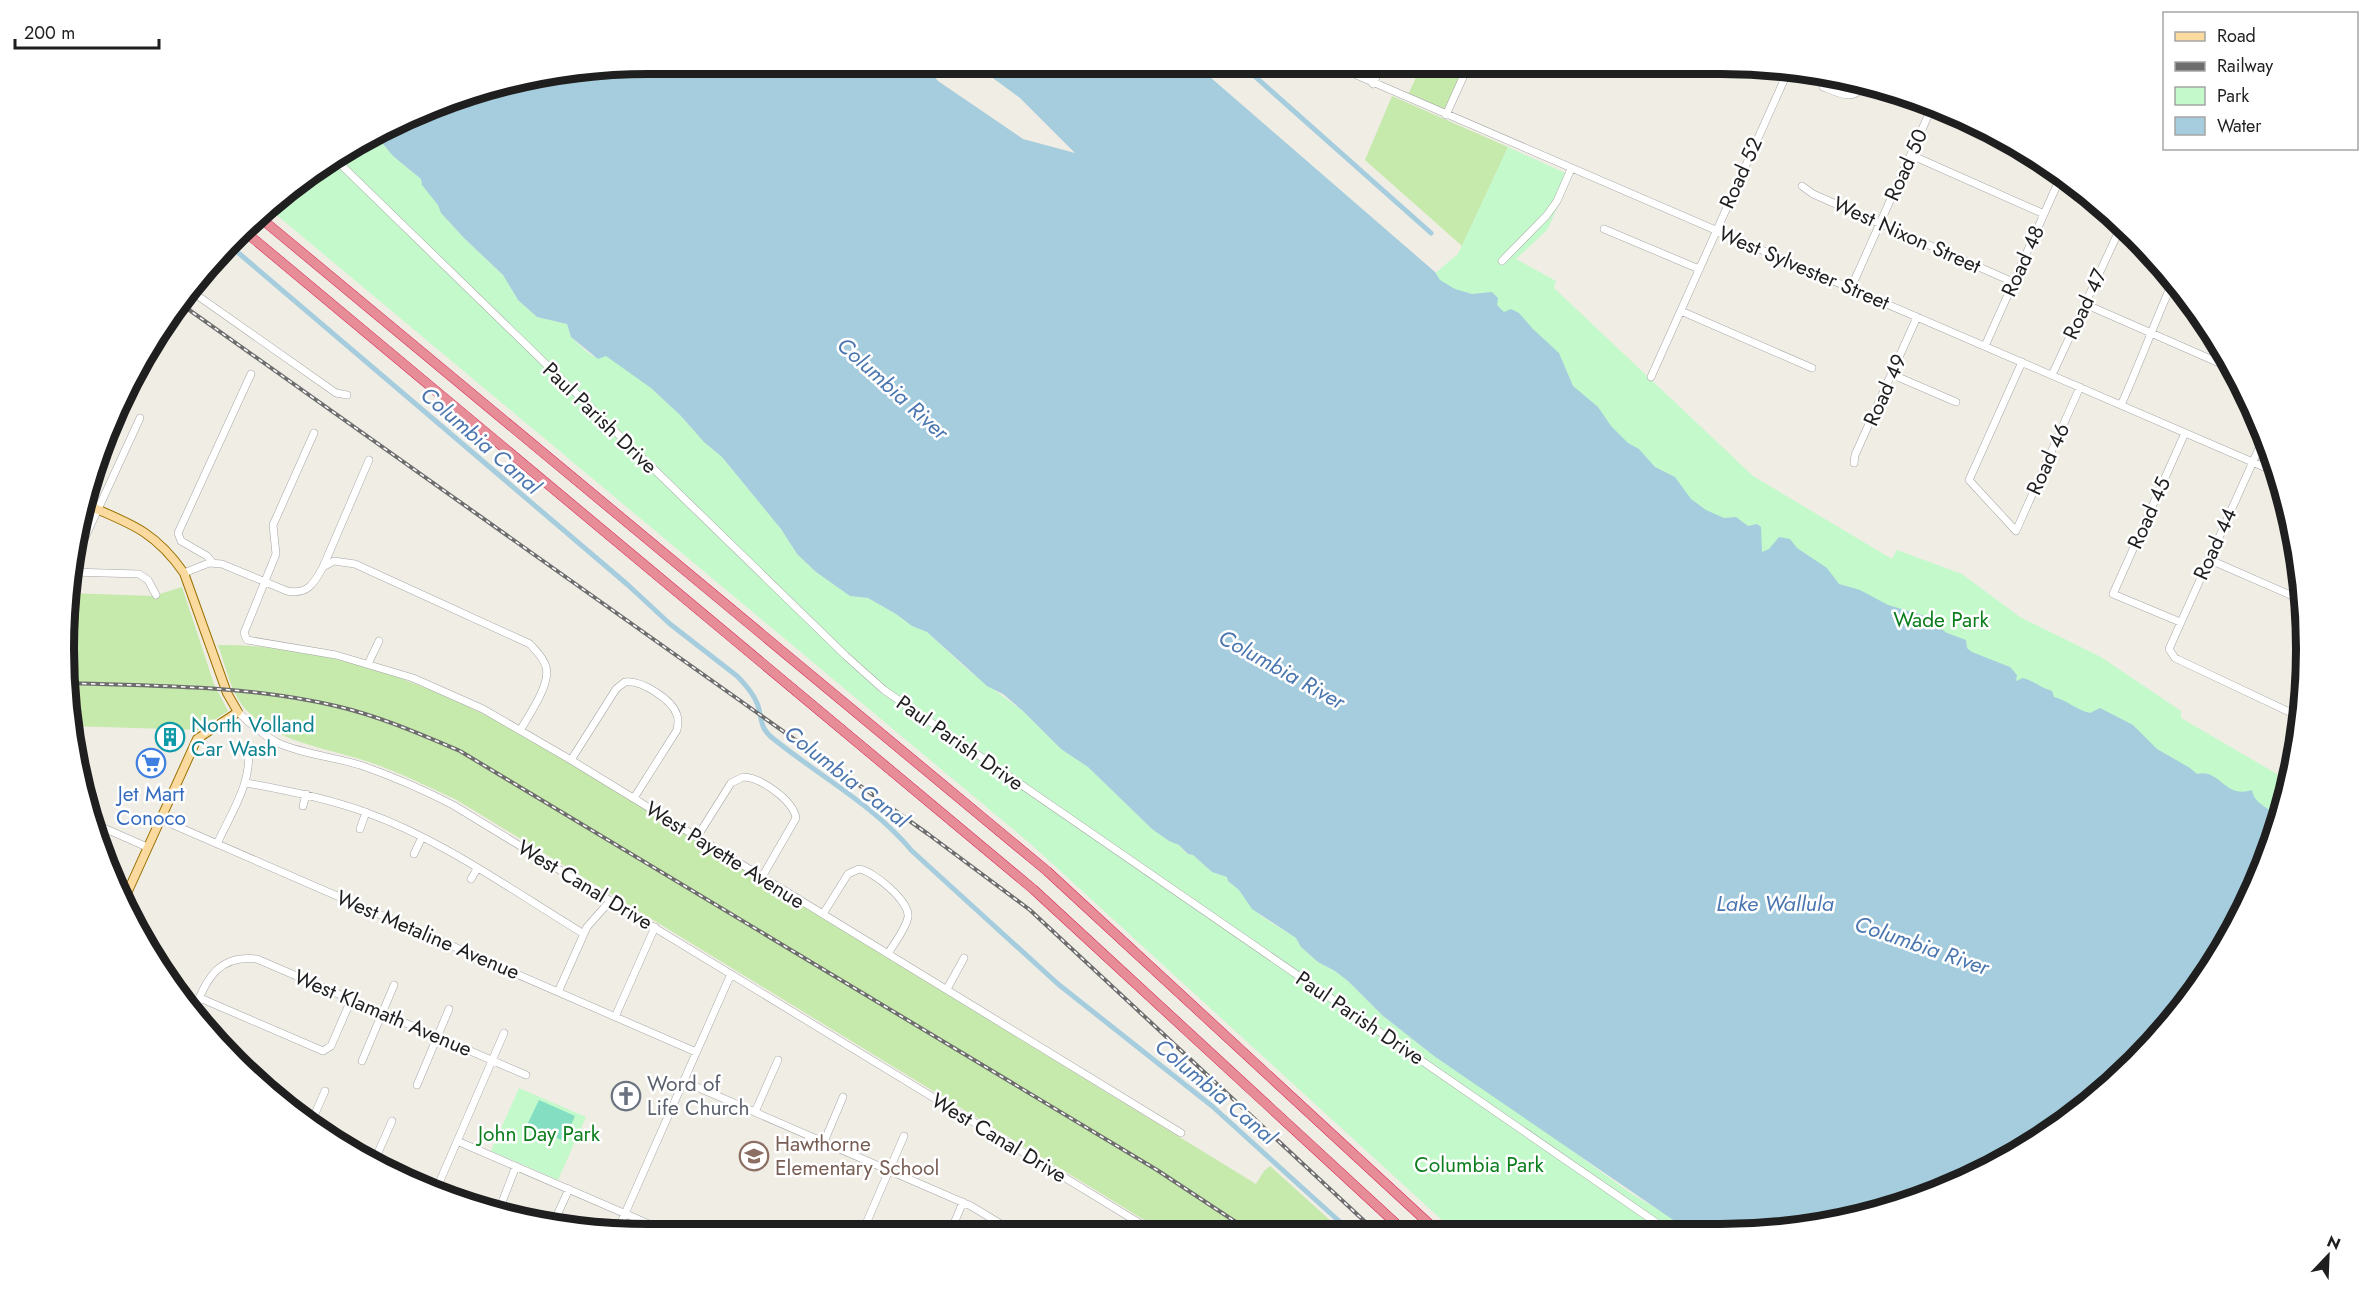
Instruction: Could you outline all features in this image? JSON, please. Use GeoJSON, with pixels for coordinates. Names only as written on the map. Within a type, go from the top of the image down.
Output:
{"type":"FeatureCollection","features":[{"type":"Feature","properties":{"kind":"highway"},"geometry":{"type":"LineString","coordinates":[[264,221],[1047,871],[1429,1224]]}},
{"type":"Feature","properties":{"kind":"highway"},"geometry":{"type":"LineString","coordinates":[[249,235],[1033,889],[1396,1224]]}},
{"type":"Feature","properties":{"kind":"main road","name":"West Canal Drive"},"geometry":{"type":"LineString","coordinates":[[92,507],[152,536],[166,549],[184,573],[227,693],[238,712]]}},
{"type":"Feature","properties":{"kind":"main road"},"geometry":{"type":"LineString","coordinates":[[127,892],[197,739],[238,712]]}},
{"type":"Feature","properties":{"kind":"street","name":"West Sylvester Street"},"geometry":{"type":"LineString","coordinates":[[1352,74],[2267,469]]}},
{"type":"Feature","properties":{"kind":"street"},"geometry":{"type":"LineString","coordinates":[[1373,84],[1378,74]]}},
{"type":"Feature","properties":{"kind":"street"},"geometry":{"type":"LineString","coordinates":[[1446,115],[1464,74]]}},
{"type":"Feature","properties":{"kind":"street","name":"Road 52"},"geometry":{"type":"LineString","coordinates":[[1651,377],[1784,77]]}},
{"type":"Feature","properties":{"kind":"street"},"geometry":{"type":"LineString","coordinates":[[1822,87],[1845,95],[1860,91]]}},
{"type":"Feature","properties":{"kind":"street","name":"Road 50"},"geometry":{"type":"LineString","coordinates":[[1851,288],[1929,113]]}},
{"type":"Feature","properties":{"kind":"street"},"geometry":{"type":"LineString","coordinates":[[1911,155],[2044,214]]}},
{"type":"Feature","properties":{"kind":"street","name":"Paul Parish Drive"},"geometry":{"type":"LineString","coordinates":[[340,164],[837,648],[884,690],[930,724],[1659,1224]]}},
{"type":"Feature","properties":{"kind":"street"},"geometry":{"type":"LineString","coordinates":[[1502,261],[1547,215],[1557,201],[1571,169]]}},
{"type":"Feature","properties":{"kind":"street","name":"Road 48"},"geometry":{"type":"LineString","coordinates":[[1985,346],[2058,183]]}},
{"type":"Feature","properties":{"kind":"street","name":"West Nixon Street"},"geometry":{"type":"LineString","coordinates":[[1802,186],[1813,194],[2013,282]]}},
{"type":"Feature","properties":{"kind":"street"},"geometry":{"type":"LineString","coordinates":[[1604,229],[1699,269]]}},
{"type":"Feature","properties":{"kind":"street","name":"Road 47"},"geometry":{"type":"LineString","coordinates":[[2052,375],[2118,233]]}},
{"type":"Feature","properties":{"kind":"street"},"geometry":{"type":"LineString","coordinates":[[2121,405],[2170,289]]}},
{"type":"Feature","properties":{"kind":"street"},"geometry":{"type":"LineString","coordinates":[[196,294],[336,393],[347,395]]}},
{"type":"Feature","properties":{"kind":"street"},"geometry":{"type":"LineString","coordinates":[[2085,304],[2220,363]]}},
{"type":"Feature","properties":{"kind":"street"},"geometry":{"type":"LineString","coordinates":[[1681,311],[1812,368]]}},
{"type":"Feature","properties":{"kind":"street","name":"Road 49"},"geometry":{"type":"LineString","coordinates":[[1854,463],[1855,455],[1917,317]]}},
{"type":"Feature","properties":{"kind":"street","name":"Road 46"},"geometry":{"type":"LineString","coordinates":[[2022,362],[1969,480],[2016,531],[2080,387]]}},
{"type":"Feature","properties":{"kind":"street"},"geometry":{"type":"LineString","coordinates":[[213,563],[203,553],[181,541],[178,533],[251,374]]}},
{"type":"Feature","properties":{"kind":"street"},"geometry":{"type":"LineString","coordinates":[[1891,374],[1956,402]]}},
{"type":"Feature","properties":{"kind":"street"},"geometry":{"type":"LineString","coordinates":[[85,538],[140,418]]}},
{"type":"Feature","properties":{"kind":"street"},"geometry":{"type":"LineString","coordinates":[[264,582],[276,554],[273,525],[314,433]]}},
{"type":"Feature","properties":{"kind":"street","name":"Road 45"},"geometry":{"type":"LineString","coordinates":[[2180,622],[2113,594],[2185,433]]}},
{"type":"Feature","properties":{"kind":"street","name":"Road 44"},"geometry":{"type":"LineString","coordinates":[[2259,446],[2180,622],[2170,645],[2170,652],[2175,658],[2293,714]]}},
{"type":"Feature","properties":{"kind":"street"},"geometry":{"type":"LineString","coordinates":[[184,573],[213,563],[228,566],[287,591],[303,591],[315,583],[369,460]]}},
{"type":"Feature","properties":{"kind":"street"},"geometry":{"type":"LineString","coordinates":[[2208,559],[2294,597]]}},
{"type":"Feature","properties":{"kind":"street"},"geometry":{"type":"LineString","coordinates":[[323,567],[334,561],[349,562],[530,644],[543,660],[546,667],[546,680],[521,729]]}},
{"type":"Feature","properties":{"kind":"street"},"geometry":{"type":"LineString","coordinates":[[78,572],[143,575],[156,590]]}},
{"type":"Feature","properties":{"kind":"street","name":"West Payette Avenue"},"geometry":{"type":"LineString","coordinates":[[264,582],[244,638],[250,641],[304,648],[368,664],[448,693],[521,729],[1181,1133]]}},
{"type":"Feature","properties":{"kind":"street"},"geometry":{"type":"LineString","coordinates":[[368,664],[378,641]]}},
{"type":"Feature","properties":{"kind":"street"},"geometry":{"type":"LineString","coordinates":[[571,760],[616,689],[625,682],[641,683],[669,703],[679,719],[677,730],[634,798]]}},
{"type":"Feature","properties":{"kind":"street","name":"West Canal Drive"},"geometry":{"type":"LineString","coordinates":[[238,712],[276,742],[297,750],[372,769],[443,800],[1141,1224]]}},
{"type":"Feature","properties":{"kind":"street"},"geometry":{"type":"LineString","coordinates":[[217,844],[246,783],[250,757],[248,748]]}},
{"type":"Feature","properties":{"kind":"street"},"geometry":{"type":"LineString","coordinates":[[697,837],[731,783],[743,777],[760,782],[788,801],[796,818],[762,877]]}},
{"type":"Feature","properties":{"kind":"street"},"geometry":{"type":"LineString","coordinates":[[246,783],[306,794],[366,812],[422,837],[477,869],[528,905],[584,934]]}},
{"type":"Feature","properties":{"kind":"street"},"geometry":{"type":"LineString","coordinates":[[303,806],[306,794]]}},
{"type":"Feature","properties":{"kind":"street"},"geometry":{"type":"LineString","coordinates":[[360,829],[366,812]]}},
{"type":"Feature","properties":{"kind":"street","name":"West Metaline Avenue"},"geometry":{"type":"LineString","coordinates":[[160,819],[696,1052]]}},
{"type":"Feature","properties":{"kind":"street"},"geometry":{"type":"LineString","coordinates":[[102,827],[147,847]]}},
{"type":"Feature","properties":{"kind":"street"},"geometry":{"type":"LineString","coordinates":[[414,854],[422,837]]}},
{"type":"Feature","properties":{"kind":"street"},"geometry":{"type":"LineString","coordinates":[[471,879],[477,869]]}},
{"type":"Feature","properties":{"kind":"street"},"geometry":{"type":"LineString","coordinates":[[823,914],[848,874],[859,869],[873,874],[904,902],[908,912],[906,923],[888,954]]}},
{"type":"Feature","properties":{"kind":"street"},"geometry":{"type":"LineString","coordinates":[[558,992],[584,934],[610,901]]}},
{"type":"Feature","properties":{"kind":"street"},"geometry":{"type":"LineString","coordinates":[[615,1017],[655,927]]}},
{"type":"Feature","properties":{"kind":"street","name":"West Klamath Avenue"},"geometry":{"type":"LineString","coordinates":[[200,998],[212,974],[226,963],[240,958],[261,960],[526,1075]]}},
{"type":"Feature","properties":{"kind":"street"},"geometry":{"type":"LineString","coordinates":[[947,989],[964,958]]}},
{"type":"Feature","properties":{"kind":"street"},"geometry":{"type":"LineString","coordinates":[[621,1223],[731,974]]}},
{"type":"Feature","properties":{"kind":"street"},"geometry":{"type":"LineString","coordinates":[[362,1061],[394,985]]}},
{"type":"Feature","properties":{"kind":"street"},"geometry":{"type":"LineString","coordinates":[[197,1005],[200,998],[321,1050],[328,1050],[332,1046],[351,999]]}},
{"type":"Feature","properties":{"kind":"street"},"geometry":{"type":"LineString","coordinates":[[417,1085],[449,1009]]}},
{"type":"Feature","properties":{"kind":"street"},"geometry":{"type":"LineString","coordinates":[[438,1184],[504,1033]]}},
{"type":"Feature","properties":{"kind":"street"},"geometry":{"type":"LineString","coordinates":[[755,1112],[778,1060]]}},
{"type":"Feature","properties":{"kind":"street"},"geometry":{"type":"LineString","coordinates":[[683,1081],[963,1202],[999,1224]]}},
{"type":"Feature","properties":{"kind":"street"},"geometry":{"type":"LineString","coordinates":[[314,1117],[326,1090]]}},
{"type":"Feature","properties":{"kind":"street"},"geometry":{"type":"LineString","coordinates":[[824,1142],[843,1097]]}},
{"type":"Feature","properties":{"kind":"street"},"geometry":{"type":"LineString","coordinates":[[377,1156],[392,1121]]}},
{"type":"Feature","properties":{"kind":"street"},"geometry":{"type":"LineString","coordinates":[[866,1224],[904,1136]]}},
{"type":"Feature","properties":{"kind":"street"},"geometry":{"type":"LineString","coordinates":[[457,1141],[650,1224]]}},
{"type":"Feature","properties":{"kind":"street"},"geometry":{"type":"LineString","coordinates":[[501,1205],[516,1166]]}},
{"type":"Feature","properties":{"kind":"street"},"geometry":{"type":"LineString","coordinates":[[556,1217],[569,1189]]}},
{"type":"Feature","properties":{"kind":"street"},"geometry":{"type":"LineString","coordinates":[[954,1224],[963,1202]]}},
{"type":"Feature","properties":{"kind":"green space"},"geometry":{"type":"Polygon","coordinates":[[[1417,74],[1462,74],[1445,110],[1408,95],[1417,74]]]}},
{"type":"Feature","properties":{"kind":"green space"},"geometry":{"type":"Polygon","coordinates":[[[1392,96],[1508,147],[1462,246],[1365,160],[1392,96]]]}},
{"type":"Feature","properties":{"kind":"green space","name":"Columbia Park"},"geometry":{"type":"Polygon","coordinates":[[[380,141],[393,156],[421,179],[422,185],[439,205],[441,213],[503,275],[518,300],[537,317],[567,324],[571,337],[587,352],[593,356],[606,356],[651,388],[722,457],[781,529],[797,554],[816,572],[850,596],[868,598],[912,626],[927,632],[969,671],[1024,712],[1061,749],[1088,767],[1152,829],[1179,845],[1187,854],[1193,855],[1212,872],[1227,877],[1228,881],[1239,890],[1261,916],[1296,938],[1301,947],[1318,962],[1348,981],[1382,1015],[1434,1056],[1513,1108],[1629,1192],[1681,1224],[1446,1224],[1032,845],[274,213],[329,170],[380,141]]]}},
{"type":"Feature","properties":{"kind":"green space","name":"Wade Park"},"geometry":{"type":"Polygon","coordinates":[[[1508,147],[1572,176],[1547,230],[1516,259],[1556,281],[1554,288],[1753,476],[1892,559],[1897,550],[1962,574],[2020,617],[2101,657],[2181,711],[2181,718],[2282,777],[2267,832],[1807,597],[1427,280],[1458,254],[1508,147]]]}},
{"type":"Feature","properties":{"kind":"green space"},"geometry":{"type":"Polygon","coordinates":[[[182,587],[214,684],[228,711],[199,730],[78,726],[74,649],[76,593],[153,596],[182,587]]]}},
{"type":"Feature","properties":{"kind":"green space"},"geometry":{"type":"Polygon","coordinates":[[[218,645],[301,652],[340,660],[417,685],[491,718],[528,737],[1256,1184],[1270,1166],[1334,1224],[1151,1224],[455,799],[378,765],[299,742],[268,727],[242,705],[231,684],[218,645]]]}},
{"type":"Feature","properties":{"kind":"green space","name":"John Day Park"},"geometry":{"type":"Polygon","coordinates":[[[519,1088],[586,1117],[558,1180],[491,1151],[519,1088]]]}},
{"type":"Feature","properties":{"kind":"green space"},"geometry":{"type":"Polygon","coordinates":[[[539,1100],[575,1116],[564,1141],[527,1125],[539,1100]]]}},
{"type":"Feature","properties":{"kind":"water","name":"Lake Wallula"},"geometry":{"type":"Polygon","coordinates":[[[649,74],[932,74],[938,81],[1023,139],[1075,153],[1020,98],[987,74],[1207,74],[1435,272],[1440,280],[1455,289],[1472,294],[1492,292],[1498,298],[1497,305],[1504,312],[1511,309],[1519,313],[1559,353],[1573,386],[1598,407],[1611,426],[1628,443],[1639,449],[1655,467],[1675,477],[1691,499],[1706,510],[1724,518],[1736,517],[1748,526],[1757,524],[1761,527],[1762,552],[1769,549],[1779,537],[1790,539],[1797,548],[1827,568],[1839,584],[1860,590],[1888,605],[1922,615],[1947,633],[1966,640],[1967,648],[1972,652],[2010,667],[2017,675],[2016,681],[2023,678],[2031,681],[2052,691],[2054,697],[2086,712],[2090,713],[2100,708],[2133,725],[2157,749],[2197,774],[2211,775],[2235,790],[2243,792],[2252,790],[2256,799],[2273,812],[2253,869],[2219,937],[2200,969],[2178,999],[2128,1056],[2071,1106],[2041,1128],[1976,1165],[1941,1181],[1870,1205],[1796,1220],[1679,1224],[1434,1056],[1382,1015],[1348,981],[1318,962],[1301,947],[1296,938],[1252,909],[1227,877],[1212,872],[1193,855],[1188,854],[1179,845],[1152,829],[1088,767],[1061,749],[1024,712],[1003,694],[987,686],[927,632],[912,626],[868,598],[850,596],[816,572],[797,554],[781,529],[722,457],[704,442],[680,415],[651,388],[606,356],[598,359],[571,337],[567,324],[537,317],[518,300],[503,275],[441,213],[438,205],[422,185],[421,179],[393,156],[380,141],[429,117],[464,104],[500,93],[574,78],[649,74]]]}},
{"type":"Feature","properties":{"kind":"waterway"},"geometry":{"type":"LineString","coordinates":[[1252,74],[1431,233]]}},
{"type":"Feature","properties":{"kind":"waterway","name":"Columbia Canal"},"geometry":{"type":"LineString","coordinates":[[235,250],[628,585],[670,624],[737,676],[756,700],[763,727],[770,736],[880,819],[1058,984],[1212,1106],[1342,1224]]}},
{"type":"Feature","properties":{"kind":"railway"},"geometry":{"type":"LineString","coordinates":[[186,308],[928,834],[1030,910],[1367,1224]]}},
{"type":"Feature","properties":{"kind":"railway"},"geometry":{"type":"LineString","coordinates":[[75,683],[235,690],[302,699],[368,715],[460,751],[1157,1170],[1239,1224]]}},
{"type":"Feature","properties":{"kind":"place","name":"North Volland Car Wash"},"geometry":{"type":"Point","coordinates":[170,737]}},
{"type":"Feature","properties":{"kind":"place","name":"Jet Mart Conoco"},"geometry":{"type":"Point","coordinates":[151,763]}},
{"type":"Feature","properties":{"kind":"place","name":"Word of Life Church"},"geometry":{"type":"Point","coordinates":[626,1096]}},
{"type":"Feature","properties":{"kind":"place","name":"Hawthorne Elementary School"},"geometry":{"type":"Point","coordinates":[754,1156]}},
{"type":"Feature","properties":{"kind":"water label","name":"Columbia River"},"geometry":{"type":"Point","coordinates":[893,388]}},
{"type":"Feature","properties":{"kind":"water label","name":"Columbia River"},"geometry":{"type":"Point","coordinates":[1282,669]}},
{"type":"Feature","properties":{"kind":"water label","name":"Columbia River"},"geometry":{"type":"Point","coordinates":[1922,945]}}]}
